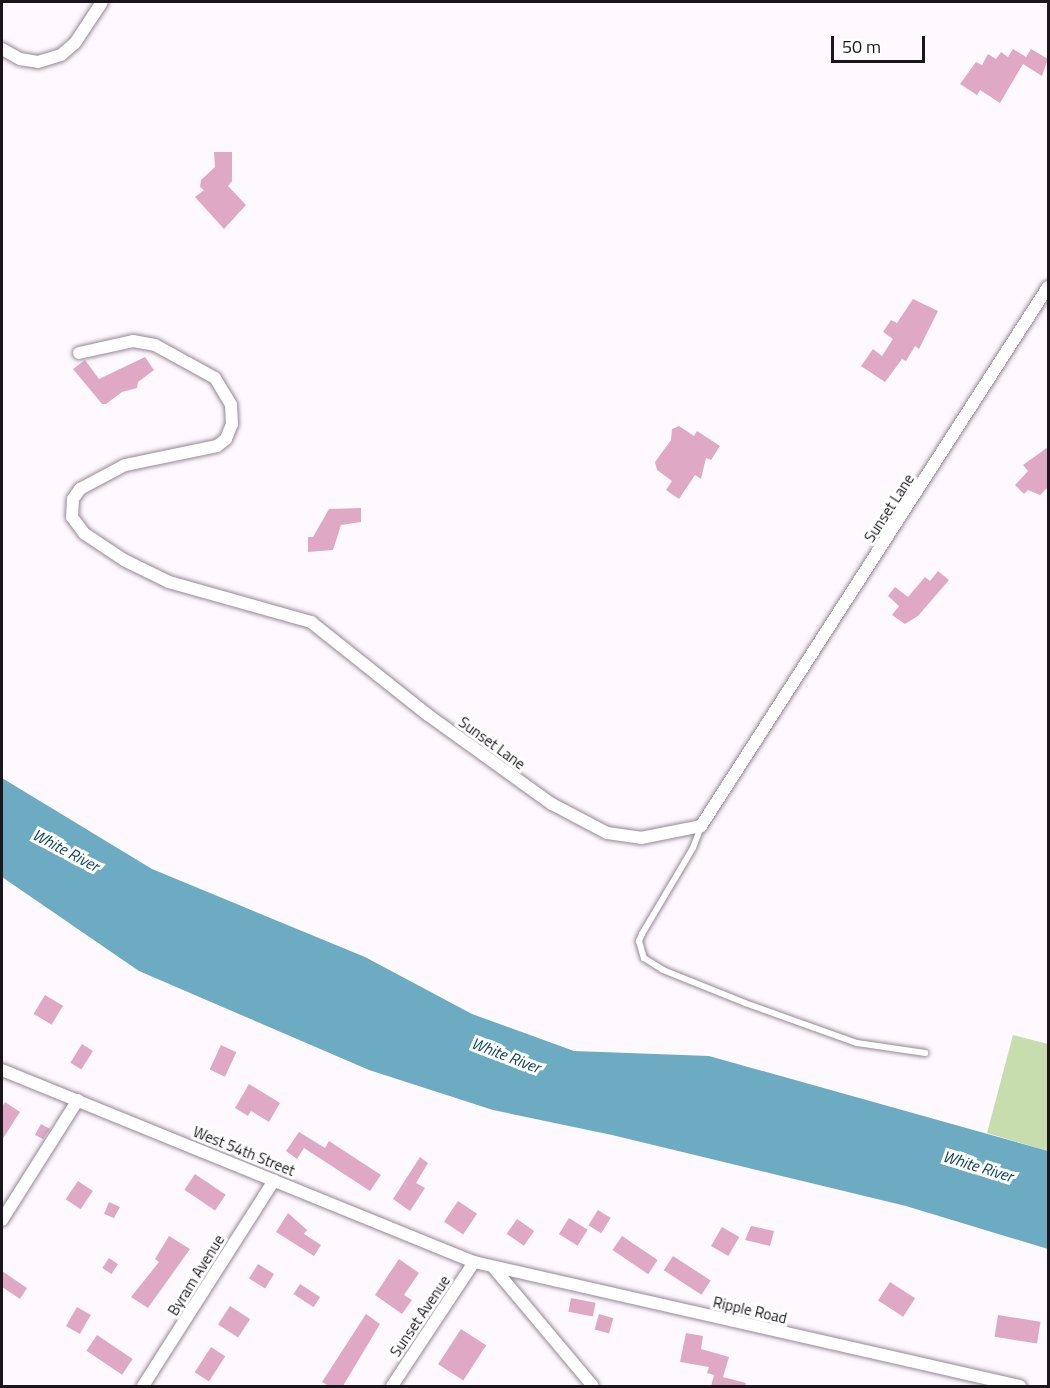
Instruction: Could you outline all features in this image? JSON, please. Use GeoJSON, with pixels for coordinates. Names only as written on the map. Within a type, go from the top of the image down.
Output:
{"type":"FeatureCollection","features":[{"type":"Feature","properties":{"kind":"street"},"geometry":{"type":"LineString","coordinates":[[2,49],[26,60],[44,61],[61,55],[75,43],[102,2]]}},
{"type":"Feature","properties":{"kind":"street","name":"Sunset Lane"},"geometry":{"type":"LineString","coordinates":[[79,353],[133,341],[155,345],[214,378],[231,405],[232,424],[226,439],[218,446],[126,465],[80,489],[73,499],[72,517],[85,534],[124,560],[169,582],[311,622],[503,770],[588,825],[607,833],[641,837],[701,826],[1048,287]]}},
{"type":"Feature","properties":{"kind":"street","name":"West 54th Street"},"geometry":{"type":"LineString","coordinates":[[2,1070],[474,1262]]}},
{"type":"Feature","properties":{"kind":"street"},"geometry":{"type":"LineString","coordinates":[[2,1220],[78,1100]]}},
{"type":"Feature","properties":{"kind":"street","name":"Byram Avenue"},"geometry":{"type":"LineString","coordinates":[[143,1386],[274,1180]]}},
{"type":"Feature","properties":{"kind":"street","name":"Ripple Road"},"geometry":{"type":"LineString","coordinates":[[474,1262],[1020,1386]]}},
{"type":"Feature","properties":{"kind":"street","name":"Sunset Avenue"},"geometry":{"type":"LineString","coordinates":[[392,1386],[474,1262]]}},
{"type":"Feature","properties":{"kind":"street"},"geometry":{"type":"LineString","coordinates":[[493,1267],[593,1386]]}},
{"type":"Feature","properties":{"kind":"lane"},"geometry":{"type":"LineString","coordinates":[[701,826],[693,848],[642,934],[639,942],[644,958],[684,979],[857,1043],[925,1053]]}},
{"type":"Feature","properties":{"kind":"green space"},"geometry":{"type":"Polygon","coordinates":[[[1013,1035],[1048,1044],[1048,1151],[987,1133],[1013,1035]]]}},
{"type":"Feature","properties":{"kind":"water","name":"White River"},"geometry":{"type":"Polygon","coordinates":[[[2,778],[152,869],[365,957],[472,1014],[574,1051],[709,1056],[1048,1151],[1048,1249],[906,1206],[612,1135],[493,1110],[369,1070],[139,971],[2,877],[2,778]]]}},
{"type":"Feature","properties":{"kind":"building"},"geometry":{"type":"Polygon","coordinates":[[[1013,49],[1026,57],[1031,49],[1048,59],[1042,76],[1023,64],[1000,103],[980,90],[977,95],[960,84],[976,62],[982,65],[988,54],[996,59],[1001,52],[1008,57],[1013,49]]]}},
{"type":"Feature","properties":{"kind":"building"},"geometry":{"type":"Polygon","coordinates":[[[214,152],[232,152],[232,181],[228,186],[246,205],[224,229],[195,197],[204,190],[200,187],[201,180],[215,167],[214,152]]]}},
{"type":"Feature","properties":{"kind":"building"},"geometry":{"type":"Polygon","coordinates":[[[913,299],[938,311],[919,349],[915,346],[906,361],[902,359],[885,382],[861,366],[873,349],[882,356],[893,339],[883,332],[891,320],[897,323],[913,299]]]}},
{"type":"Feature","properties":{"kind":"building"},"geometry":{"type":"Polygon","coordinates":[[[145,357],[154,370],[138,382],[137,388],[122,392],[106,404],[102,404],[73,369],[85,360],[99,379],[145,357]]]}},
{"type":"Feature","properties":{"kind":"building"},"geometry":{"type":"Polygon","coordinates":[[[679,426],[694,436],[697,431],[720,446],[711,460],[706,458],[701,479],[695,475],[679,499],[666,490],[672,481],[657,470],[655,462],[671,440],[672,429],[679,426]]]}},
{"type":"Feature","properties":{"kind":"building"},"geometry":{"type":"Polygon","coordinates":[[[1048,447],[1048,487],[1040,495],[1028,490],[1024,494],[1015,485],[1028,471],[1023,465],[1048,447]]]}},
{"type":"Feature","properties":{"kind":"building"},"geometry":{"type":"Polygon","coordinates":[[[361,508],[361,522],[341,525],[333,550],[308,552],[308,537],[313,537],[329,509],[361,508]]]}},
{"type":"Feature","properties":{"kind":"building"},"geometry":{"type":"Polygon","coordinates":[[[938,571],[949,580],[918,616],[905,624],[892,615],[899,606],[888,596],[895,587],[908,597],[925,577],[930,581],[938,571]]]}},
{"type":"Feature","properties":{"kind":"building"},"geometry":{"type":"Polygon","coordinates":[[[45,995],[63,1006],[52,1025],[34,1014],[45,995]]]}},
{"type":"Feature","properties":{"kind":"building"},"geometry":{"type":"Polygon","coordinates":[[[82,1044],[93,1051],[81,1070],[70,1063],[82,1044]]]}},
{"type":"Feature","properties":{"kind":"building"},"geometry":{"type":"Polygon","coordinates":[[[221,1045],[236,1052],[225,1077],[210,1069],[221,1045]]]}},
{"type":"Feature","properties":{"kind":"building"},"geometry":{"type":"Polygon","coordinates":[[[249,1084],[280,1103],[269,1122],[251,1111],[248,1116],[235,1108],[249,1084]]]}},
{"type":"Feature","properties":{"kind":"building"},"geometry":{"type":"Polygon","coordinates":[[[5,1102],[20,1112],[2,1140],[2,1107],[5,1102]]]}},
{"type":"Feature","properties":{"kind":"building"},"geometry":{"type":"Polygon","coordinates":[[[41,1124],[50,1129],[43,1139],[35,1135],[41,1124]]]}},
{"type":"Feature","properties":{"kind":"building"},"geometry":{"type":"Polygon","coordinates":[[[299,1132],[325,1148],[329,1141],[381,1175],[370,1191],[304,1148],[297,1159],[286,1151],[299,1132]]]}},
{"type":"Feature","properties":{"kind":"building"},"geometry":{"type":"Polygon","coordinates":[[[420,1157],[428,1163],[416,1183],[425,1188],[410,1211],[393,1199],[420,1157]]]}},
{"type":"Feature","properties":{"kind":"building"},"geometry":{"type":"Polygon","coordinates":[[[195,1174],[226,1195],[215,1210],[184,1190],[195,1174]]]}},
{"type":"Feature","properties":{"kind":"building"},"geometry":{"type":"Polygon","coordinates":[[[78,1181],[93,1191],[81,1209],[66,1199],[78,1181]]]}},
{"type":"Feature","properties":{"kind":"building"},"geometry":{"type":"Polygon","coordinates":[[[458,1201],[477,1214],[463,1235],[444,1222],[458,1201]]]}},
{"type":"Feature","properties":{"kind":"building"},"geometry":{"type":"Polygon","coordinates":[[[109,1202],[120,1207],[114,1218],[104,1214],[109,1202]]]}},
{"type":"Feature","properties":{"kind":"building"},"geometry":{"type":"Polygon","coordinates":[[[598,1210],[611,1218],[601,1233],[588,1225],[598,1210]]]}},
{"type":"Feature","properties":{"kind":"building"},"geometry":{"type":"Polygon","coordinates":[[[288,1213],[307,1230],[304,1234],[321,1245],[314,1256],[276,1232],[288,1213]]]}},
{"type":"Feature","properties":{"kind":"building"},"geometry":{"type":"Polygon","coordinates":[[[569,1218],[588,1230],[578,1246],[559,1234],[569,1218]]]}},
{"type":"Feature","properties":{"kind":"building"},"geometry":{"type":"Polygon","coordinates":[[[517,1219],[534,1231],[524,1246],[507,1234],[517,1219]]]}},
{"type":"Feature","properties":{"kind":"building"},"geometry":{"type":"Polygon","coordinates":[[[751,1226],[774,1231],[770,1246],[745,1240],[751,1226]]]}},
{"type":"Feature","properties":{"kind":"building"},"geometry":{"type":"Polygon","coordinates":[[[722,1227],[739,1237],[728,1256],[711,1246],[722,1227]]]}},
{"type":"Feature","properties":{"kind":"building"},"geometry":{"type":"Polygon","coordinates":[[[169,1236],[190,1249],[148,1308],[131,1297],[159,1262],[155,1259],[169,1236]]]}},
{"type":"Feature","properties":{"kind":"building"},"geometry":{"type":"Polygon","coordinates":[[[622,1236],[658,1260],[648,1274],[612,1250],[622,1236]]]}},
{"type":"Feature","properties":{"kind":"building"},"geometry":{"type":"Polygon","coordinates":[[[673,1256],[711,1281],[701,1295],[664,1270],[673,1256]]]}},
{"type":"Feature","properties":{"kind":"building"},"geometry":{"type":"Polygon","coordinates":[[[109,1258],[118,1264],[111,1274],[102,1268],[109,1258]]]}},
{"type":"Feature","properties":{"kind":"building"},"geometry":{"type":"Polygon","coordinates":[[[399,1259],[419,1273],[404,1295],[412,1300],[402,1314],[375,1295],[399,1259]]]}},
{"type":"Feature","properties":{"kind":"building"},"geometry":{"type":"Polygon","coordinates":[[[258,1264],[274,1274],[265,1288],[249,1278],[258,1264]]]}},
{"type":"Feature","properties":{"kind":"building"},"geometry":{"type":"Polygon","coordinates":[[[2,1271],[27,1288],[20,1299],[2,1287],[2,1271]]]}},
{"type":"Feature","properties":{"kind":"building"},"geometry":{"type":"Polygon","coordinates":[[[890,1282],[915,1298],[903,1317],[878,1300],[890,1282]]]}},
{"type":"Feature","properties":{"kind":"building"},"geometry":{"type":"Polygon","coordinates":[[[300,1284],[320,1297],[314,1307],[293,1294],[300,1284]]]}},
{"type":"Feature","properties":{"kind":"building"},"geometry":{"type":"Polygon","coordinates":[[[571,1298],[596,1303],[593,1317],[568,1312],[571,1298]]]}},
{"type":"Feature","properties":{"kind":"building"},"geometry":{"type":"Polygon","coordinates":[[[230,1306],[250,1319],[238,1338],[218,1324],[230,1306]]]}},
{"type":"Feature","properties":{"kind":"building"},"geometry":{"type":"Polygon","coordinates":[[[77,1307],[91,1315],[80,1334],[66,1326],[77,1307]]]}},
{"type":"Feature","properties":{"kind":"building"},"geometry":{"type":"Polygon","coordinates":[[[366,1314],[380,1324],[343,1386],[329,1386],[322,1382],[366,1314]]]}},
{"type":"Feature","properties":{"kind":"building"},"geometry":{"type":"Polygon","coordinates":[[[599,1314],[613,1318],[609,1334],[595,1329],[599,1314]]]}},
{"type":"Feature","properties":{"kind":"building"},"geometry":{"type":"Polygon","coordinates":[[[998,1315],[1040,1322],[1037,1343],[995,1337],[998,1315]]]}},
{"type":"Feature","properties":{"kind":"building"},"geometry":{"type":"Polygon","coordinates":[[[461,1329],[486,1345],[463,1381],[438,1364],[461,1329]]]}},
{"type":"Feature","properties":{"kind":"building"},"geometry":{"type":"Polygon","coordinates":[[[686,1333],[703,1336],[701,1349],[729,1357],[723,1377],[746,1383],[745,1386],[711,1386],[714,1375],[707,1373],[709,1367],[680,1362],[686,1333]]]}},
{"type":"Feature","properties":{"kind":"building"},"geometry":{"type":"Polygon","coordinates":[[[97,1335],[133,1359],[122,1375],[86,1351],[97,1335]]]}},
{"type":"Feature","properties":{"kind":"building"},"geometry":{"type":"Polygon","coordinates":[[[211,1347],[225,1356],[209,1381],[195,1372],[211,1347]]]}}]}
